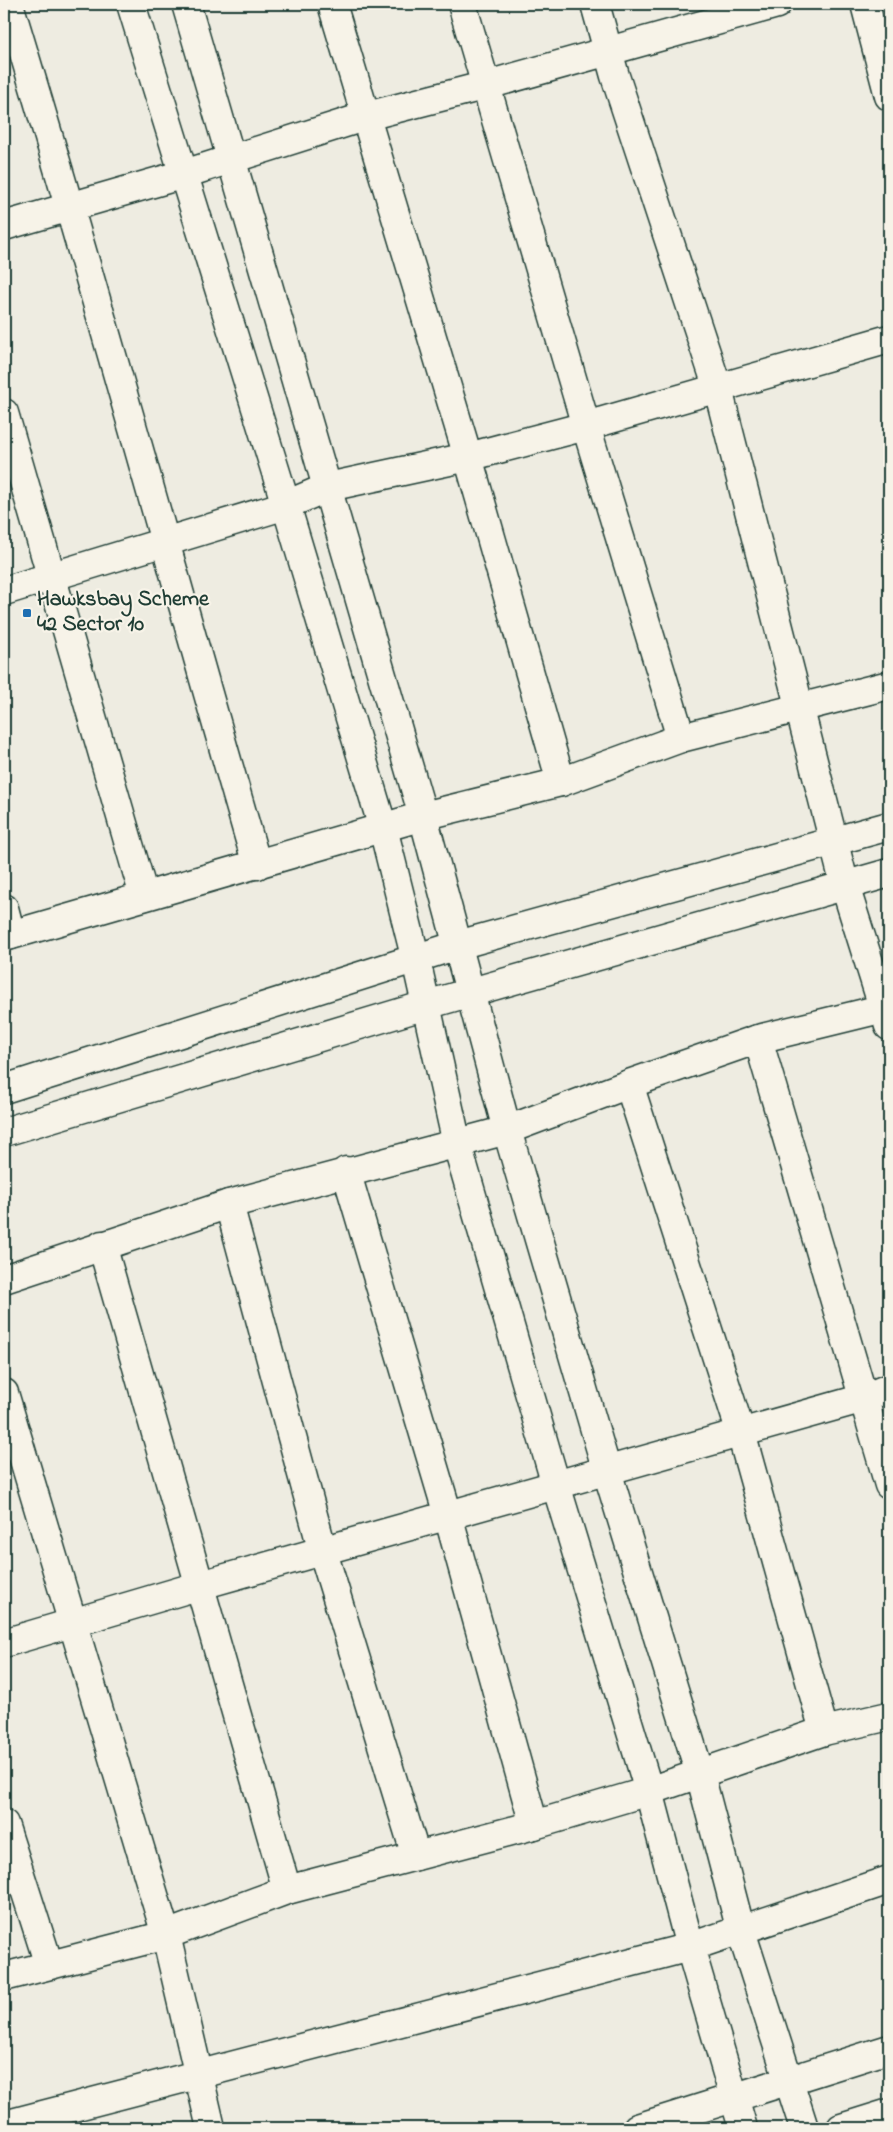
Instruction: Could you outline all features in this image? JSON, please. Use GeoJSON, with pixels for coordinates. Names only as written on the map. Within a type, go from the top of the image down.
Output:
{"type":"FeatureCollection","features":[{"type":"Feature","properties":{"kind":"street"},"geometry":{"type":"LineString","coordinates":[[10,4],[71,207],[164,542],[257,864]]}},
{"type":"Feature","properties":{"kind":"street"},"geometry":{"type":"LineString","coordinates":[[131,4],[383,828],[416,960],[457,1144],[556,1485],[649,1791],[690,1947],[744,2128]]}},
{"type":"Feature","properties":{"kind":"street"},"geometry":{"type":"LineString","coordinates":[[186,4],[424,816],[507,1130],[607,1471],[700,1774],[741,1931],[804,2128]]}},
{"type":"Feature","properties":{"kind":"street"},"geometry":{"type":"LineString","coordinates":[[332,4],[468,457],[561,782]]}},
{"type":"Feature","properties":{"kind":"street"},"geometry":{"type":"LineString","coordinates":[[462,4],[488,85],[586,426],[681,738]]}},
{"type":"Feature","properties":{"kind":"street"},"geometry":{"type":"LineString","coordinates":[[4,1279],[102,1244],[229,1204],[507,1130],[629,1084],[758,1039],[888,1014],[845,886],[718,389],[608,50],[595,4]]}},
{"type":"Feature","properties":{"kind":"street"},"geometry":{"type":"LineString","coordinates":[[4,226],[184,174],[367,116],[488,85],[745,8],[777,4]]}},
{"type":"Feature","properties":{"kind":"street"},"geometry":{"type":"LineString","coordinates":[[865,4],[889,96]]}},
{"type":"Feature","properties":{"kind":"street"},"geometry":{"type":"LineString","coordinates":[[4,591],[286,506],[328,488],[468,457],[586,426],[889,338]]}},
{"type":"Feature","properties":{"kind":"street"},"geometry":{"type":"LineString","coordinates":[[4,412],[144,896]]}},
{"type":"Feature","properties":{"kind":"street"},"geometry":{"type":"LineString","coordinates":[[4,908],[7,936],[424,816],[561,782],[681,738],[801,709],[889,685]]}},
{"type":"Feature","properties":{"kind":"street"},"geometry":{"type":"LineString","coordinates":[[4,1089],[416,960],[458,944],[889,826]]}},
{"type":"Feature","properties":{"kind":"street"},"geometry":{"type":"LineString","coordinates":[[4,1132],[426,1006],[889,873]]}},
{"type":"Feature","properties":{"kind":"street"},"geometry":{"type":"LineString","coordinates":[[758,1039],[889,1486]]}},
{"type":"Feature","properties":{"kind":"street"},"geometry":{"type":"LineString","coordinates":[[629,1084],[741,1433],[824,1731]]}},
{"type":"Feature","properties":{"kind":"street"},"geometry":{"type":"LineString","coordinates":[[346,1172],[448,1515],[534,1825]]}},
{"type":"Feature","properties":{"kind":"street"},"geometry":{"type":"LineString","coordinates":[[229,1204],[323,1552],[416,1856]]}},
{"type":"Feature","properties":{"kind":"street"},"geometry":{"type":"LineString","coordinates":[[102,1244],[287,1890]]}},
{"type":"Feature","properties":{"kind":"street"},"geometry":{"type":"LineString","coordinates":[[4,1643],[201,1585],[864,1398],[889,1388]]}},
{"type":"Feature","properties":{"kind":"street"},"geometry":{"type":"LineString","coordinates":[[4,1393],[166,1935],[211,2128]]}},
{"type":"Feature","properties":{"kind":"street"},"geometry":{"type":"LineString","coordinates":[[4,1977],[166,1935],[287,1890],[534,1825],[649,1791],[824,1731],[889,1716]]}},
{"type":"Feature","properties":{"kind":"street"},"geometry":{"type":"LineString","coordinates":[[4,1824],[49,1965]]}},
{"type":"Feature","properties":{"kind":"street"},"geometry":{"type":"LineString","coordinates":[[4,2125],[690,1947],[889,1880]]}},
{"type":"Feature","properties":{"kind":"street"},"geometry":{"type":"LineString","coordinates":[[637,2128],[788,2079],[889,2049]]}},
{"type":"Feature","properties":{"kind":"street"},"geometry":{"type":"LineString","coordinates":[[841,2128],[889,2113]]}},
{"type":"Feature","properties":{"kind":"place","name":"Hawksbay Scheme 42 Sector 10"},"geometry":{"type":"Point","coordinates":[27,613]}}]}
